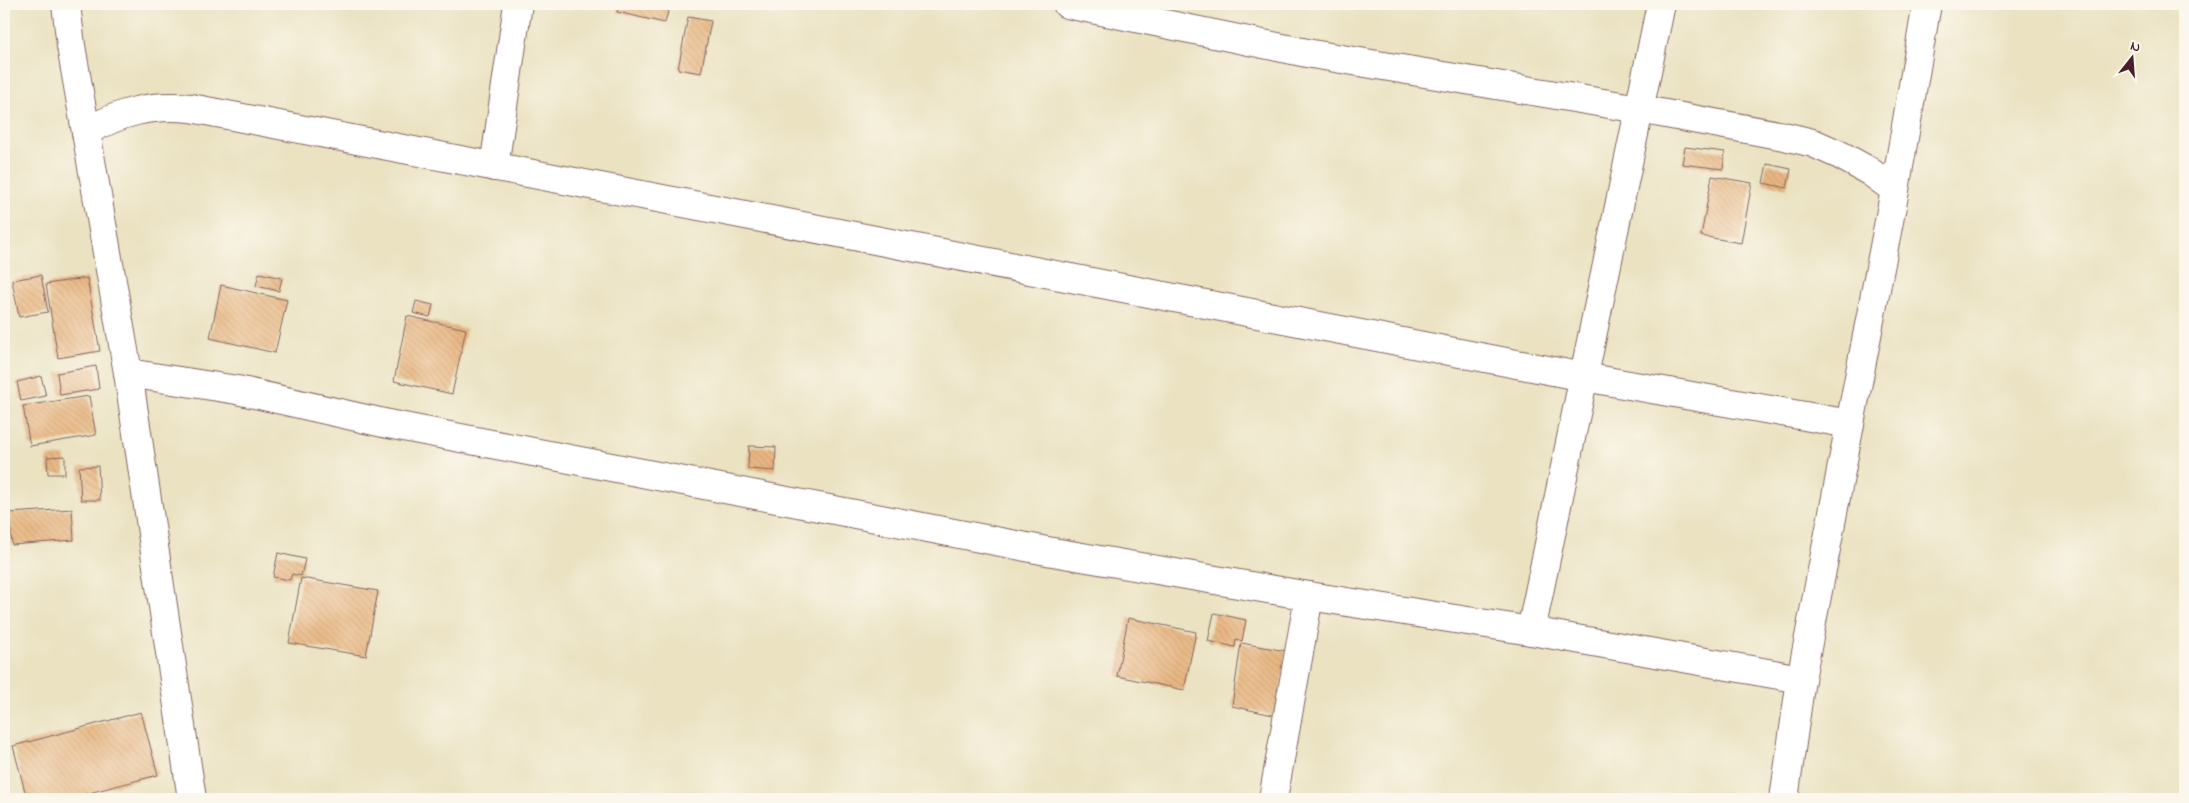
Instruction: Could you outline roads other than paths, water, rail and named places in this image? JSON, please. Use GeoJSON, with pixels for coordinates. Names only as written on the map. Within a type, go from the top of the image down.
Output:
{"type":"FeatureCollection","features":[{"type":"Feature","properties":{"kind":"street"},"geometry":{"type":"LineString","coordinates":[[66,4],[71,46],[128,372],[192,799]]}},
{"type":"Feature","properties":{"kind":"street"},"geometry":{"type":"LineString","coordinates":[[494,167],[518,4]]}},
{"type":"Feature","properties":{"kind":"street"},"geometry":{"type":"LineString","coordinates":[[1067,4],[1312,54],[1640,109],[1784,136],[1813,144],[1840,155],[1869,171],[1895,190]]}},
{"type":"Feature","properties":{"kind":"street"},"geometry":{"type":"LineString","coordinates":[[1531,630],[1661,4]]}},
{"type":"Feature","properties":{"kind":"street"},"geometry":{"type":"LineString","coordinates":[[1784,799],[1801,679],[1895,190],[1927,4]]}},
{"type":"Feature","properties":{"kind":"street"},"geometry":{"type":"LineString","coordinates":[[86,132],[106,120],[127,112],[169,106],[191,108],[1584,377],[1850,424]]}},
{"type":"Feature","properties":{"kind":"street"},"geometry":{"type":"LineString","coordinates":[[128,372],[237,390],[388,424],[1018,546],[1309,596],[1531,630],[1801,679]]}},
{"type":"Feature","properties":{"kind":"street"},"geometry":{"type":"LineString","coordinates":[[1273,799],[1309,596]]}}]}
